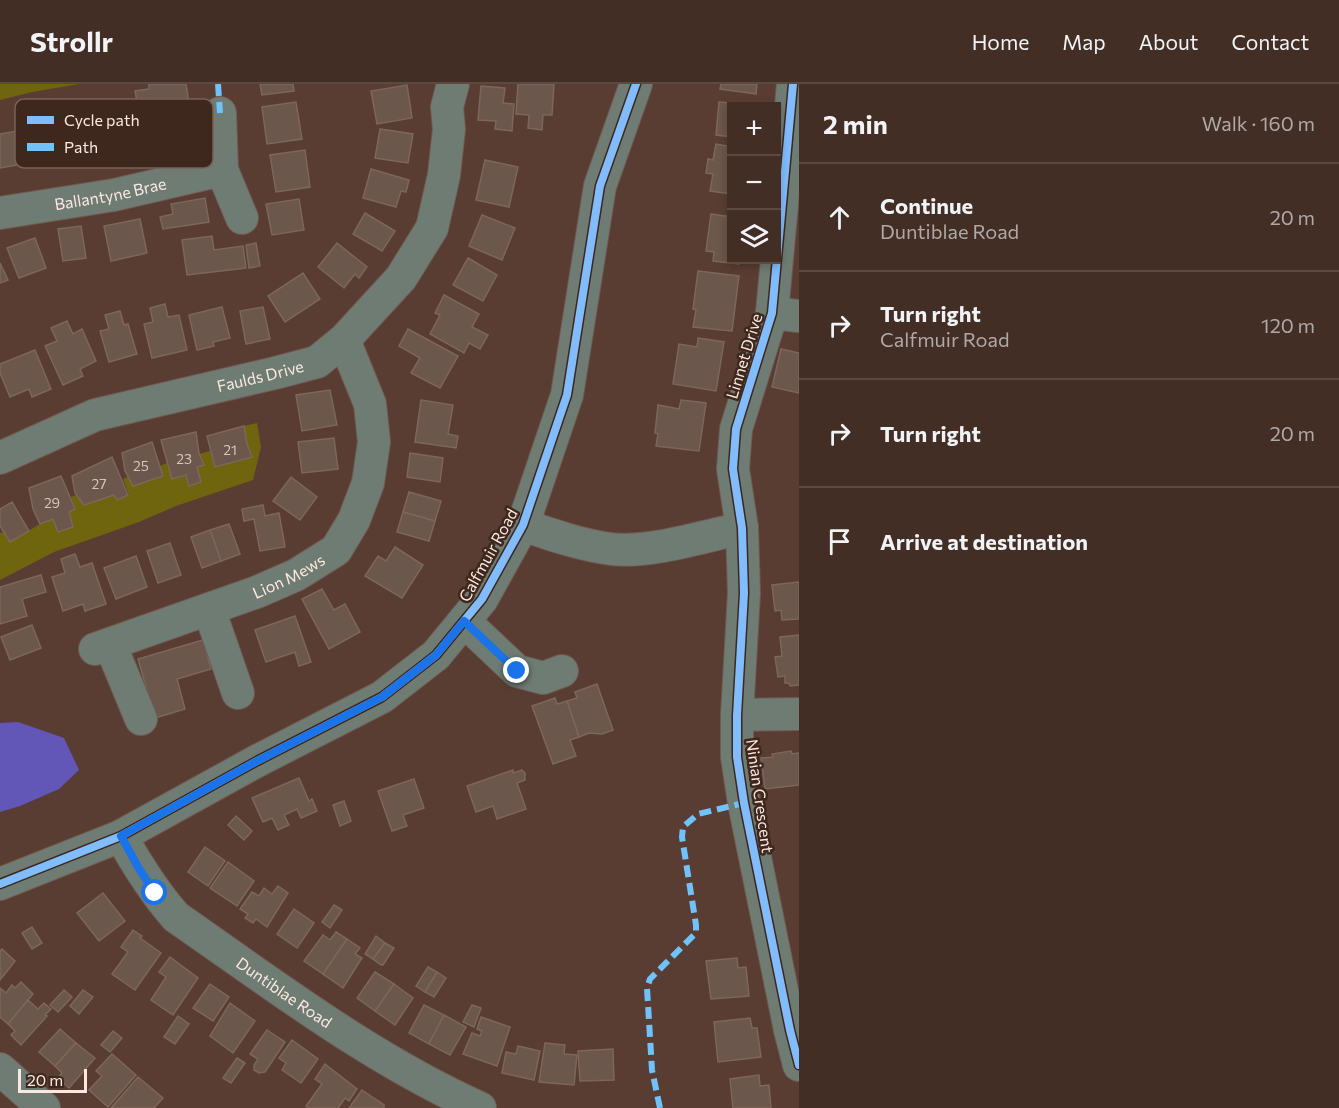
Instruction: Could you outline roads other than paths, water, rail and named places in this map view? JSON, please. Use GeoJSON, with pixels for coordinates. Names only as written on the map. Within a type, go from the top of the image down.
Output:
{"type":"FeatureCollection","features":[{"type":"Feature","properties":{"kind":"street","name":"Faulds Drive"},"geometry":{"type":"LineString","coordinates":[[0,458],[95,415],[276,374],[317,362],[344,340],[401,278],[432,228],[444,175],[449,129],[447,107],[453,84]]}},
{"type":"Feature","properties":{"kind":"street","name":"Calfmuir Road"},"geometry":{"type":"LineString","coordinates":[[0,884],[121,836],[257,761],[382,697],[436,655],[482,599],[523,525],[567,395],[600,186],[636,84]]}},
{"type":"Feature","properties":{"kind":"street","name":"Linnet Drive"},"geometry":{"type":"LineString","coordinates":[[742,528],[733,469],[736,429],[785,315],[793,84]]}},
{"type":"Feature","properties":{"kind":"street"},"geometry":{"type":"LineString","coordinates":[[220,113],[222,170],[242,218]]}},
{"type":"Feature","properties":{"kind":"street","name":"Ballantyne Brae"},"geometry":{"type":"LineString","coordinates":[[0,213],[114,195],[222,170]]}},
{"type":"Feature","properties":{"kind":"street","name":"Lion Mews"},"geometry":{"type":"LineString","coordinates":[[141,718],[103,647],[256,592],[296,575],[336,550],[354,520],[368,483],[374,442],[370,404],[344,340]]}},
{"type":"Feature","properties":{"kind":"street"},"geometry":{"type":"LineString","coordinates":[[523,525],[576,543],[614,550],[656,547],[742,528]]}},
{"type":"Feature","properties":{"kind":"street","name":"Ninian Crescent"},"geometry":{"type":"LineString","coordinates":[[742,528],[744,593],[737,757],[744,803],[799,1065]]}},
{"type":"Feature","properties":{"kind":"street"},"geometry":{"type":"LineString","coordinates":[[209,609],[238,693]]}},
{"type":"Feature","properties":{"kind":"street"},"geometry":{"type":"LineString","coordinates":[[464,621],[517,671],[543,678],[562,671]]}},
{"type":"Feature","properties":{"kind":"street","name":"Ninian Crescent"},"geometry":{"type":"LineString","coordinates":[[737,715],[799,714]]}},
{"type":"Feature","properties":{"kind":"street","name":"Duntiblae Road"},"geometry":{"type":"LineString","coordinates":[[121,836],[143,875],[176,917],[385,1059],[422,1081],[480,1108]]}},
{"type":"Feature","properties":{"kind":"street"},"geometry":{"type":"LineString","coordinates":[[0,1069],[44,1108]]}}]}
